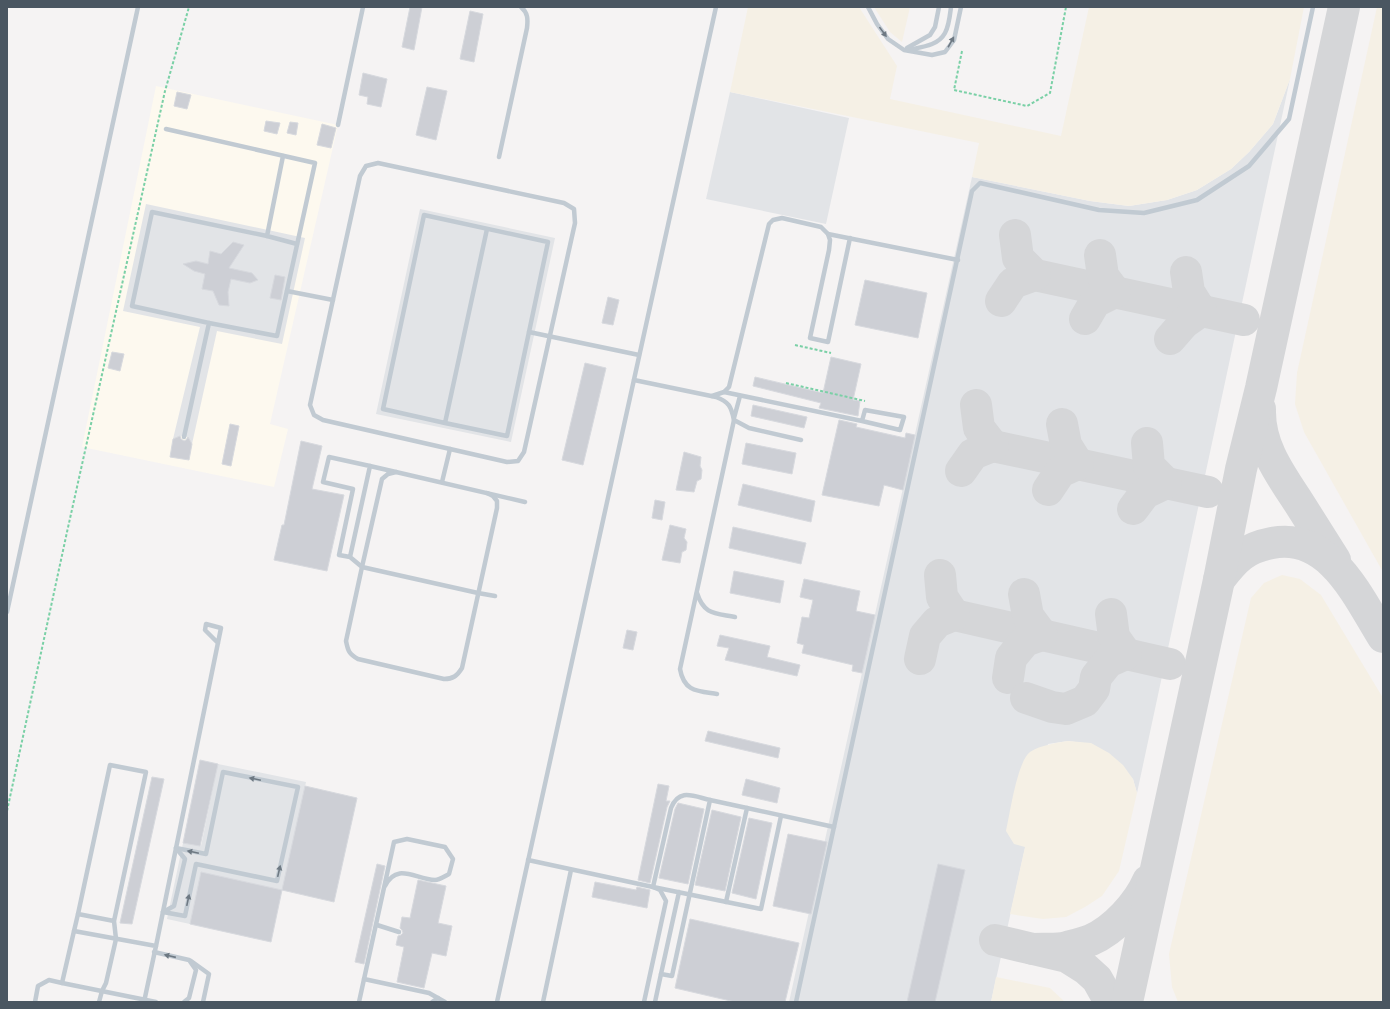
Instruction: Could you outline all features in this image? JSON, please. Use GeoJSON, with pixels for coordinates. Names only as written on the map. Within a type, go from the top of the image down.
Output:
{"type":"FeatureCollection","features":[{"type":"Feature","properties":{"kind":"lane"},"geometry":{"type":"LineString","coordinates":[[7,612],[138,7]]}},
{"type":"Feature","properties":{"kind":"lane"},"geometry":{"type":"LineString","coordinates":[[338,125],[363,7]]}},
{"type":"Feature","properties":{"kind":"lane"},"geometry":{"type":"LineString","coordinates":[[499,157],[527,28],[528,18],[524,9],[521,7]]}},
{"type":"Feature","properties":{"kind":"lane"},"geometry":{"type":"LineString","coordinates":[[497,1002],[716,7]]}},
{"type":"Feature","properties":{"kind":"lane"},"geometry":{"type":"LineString","coordinates":[[868,7],[888,39],[904,50],[932,55],[945,52],[954,40],[960,7]]}},
{"type":"Feature","properties":{"kind":"lane"},"geometry":{"type":"LineString","coordinates":[[904,50],[930,35],[935,27],[939,7]]}},
{"type":"Feature","properties":{"kind":"lane"},"geometry":{"type":"LineString","coordinates":[[904,50],[937,42],[946,32],[951,7]]}},
{"type":"Feature","properties":{"kind":"lane"},"geometry":{"type":"LineString","coordinates":[[796,1002],[972,191],[980,183],[1099,210],[1144,213],[1197,200],[1249,166],[1289,119],[1313,7]]}},
{"type":"Feature","properties":{"kind":"lane"},"geometry":{"type":"LineString","coordinates":[[166,129],[315,163],[277,336],[132,306],[152,212],[267,236],[297,244]]}},
{"type":"Feature","properties":{"kind":"lane"},"geometry":{"type":"LineString","coordinates":[[267,236],[283,156]]}},
{"type":"Feature","properties":{"kind":"lane"},"geometry":{"type":"LineString","coordinates":[[378,163],[564,203],[574,209],[575,223],[550,337],[524,452],[518,461],[507,462],[323,420],[314,415],[310,405],[360,176],[366,166],[378,163]]}},
{"type":"Feature","properties":{"kind":"lane"},"geometry":{"type":"LineString","coordinates":[[424,216],[548,242],[529,332],[507,436],[383,409],[424,216]]}},
{"type":"Feature","properties":{"kind":"lane"},"geometry":{"type":"LineString","coordinates":[[712,396],[724,392],[729,387],[769,224],[773,220],[782,218],[821,228],[828,234],[958,260]]}},
{"type":"Feature","properties":{"kind":"lane"},"geometry":{"type":"LineString","coordinates":[[445,423],[487,229]]}},
{"type":"Feature","properties":{"kind":"lane"},"geometry":{"type":"LineString","coordinates":[[828,234],[830,240],[829,250],[810,338],[828,342],[850,238]]}},
{"type":"Feature","properties":{"kind":"lane"},"geometry":{"type":"LineString","coordinates":[[287,291],[333,300]]}},
{"type":"Feature","properties":{"kind":"lane"},"geometry":{"type":"LineString","coordinates":[[184,437],[209,323]]}},
{"type":"Feature","properties":{"kind":"lane"},"geometry":{"type":"LineString","coordinates":[[529,332],[639,355]]}},
{"type":"Feature","properties":{"kind":"lane"},"geometry":{"type":"LineString","coordinates":[[634,380],[712,396],[726,401],[731,409],[734,420],[749,428],[801,440]]}},
{"type":"Feature","properties":{"kind":"lane"},"geometry":{"type":"LineString","coordinates":[[724,392],[740,396],[862,422],[900,430],[904,417],[865,410],[862,422]]}},
{"type":"Feature","properties":{"kind":"lane"},"geometry":{"type":"LineString","coordinates":[[717,694],[696,690],[687,686],[681,678],[680,669],[740,396]]}},
{"type":"Feature","properties":{"kind":"lane"},"geometry":{"type":"LineString","coordinates":[[442,482],[450,449]]}},
{"type":"Feature","properties":{"kind":"lane"},"geometry":{"type":"LineString","coordinates":[[495,596],[362,567],[350,557],[339,555],[353,489],[323,482],[329,457],[525,502]]}},
{"type":"Feature","properties":{"kind":"lane"},"geometry":{"type":"LineString","coordinates":[[350,557],[370,466]]}},
{"type":"Feature","properties":{"kind":"lane"},"geometry":{"type":"LineString","coordinates":[[396,472],[388,474],[382,479],[346,641],[348,651],[352,656],[358,659],[444,679],[452,679],[462,668],[497,508],[497,501],[493,496],[487,493]]}},
{"type":"Feature","properties":{"kind":"lane"},"geometry":{"type":"LineString","coordinates":[[697,591],[700,603],[707,610],[735,617]]}},
{"type":"Feature","properties":{"kind":"lane"},"geometry":{"type":"LineString","coordinates":[[144,1001],[218,643]]}},
{"type":"Feature","properties":{"kind":"lane"},"geometry":{"type":"LineString","coordinates":[[62,983],[110,765],[146,772],[114,921],[116,939],[106,983],[99,1002]]}},
{"type":"Feature","properties":{"kind":"lane"},"geometry":{"type":"LineString","coordinates":[[163,912],[185,916],[196,864],[277,882],[298,788],[223,772],[206,854],[176,848]]}},
{"type":"Feature","properties":{"kind":"lane"},"geometry":{"type":"LineString","coordinates":[[653,887],[671,808],[674,800],[678,796],[686,794],[834,827]]}},
{"type":"Feature","properties":{"kind":"lane"},"geometry":{"type":"LineString","coordinates":[[660,974],[672,976],[710,800]]}},
{"type":"Feature","properties":{"kind":"lane"},"geometry":{"type":"LineString","coordinates":[[726,902],[746,808]]}},
{"type":"Feature","properties":{"kind":"lane"},"geometry":{"type":"LineString","coordinates":[[528,860],[761,909],[781,816]]}},
{"type":"Feature","properties":{"kind":"lane"},"geometry":{"type":"LineString","coordinates":[[359,1002],[394,842],[407,839],[445,847],[453,859],[449,874],[436,880],[402,873],[395,874],[389,878],[385,886]]}},
{"type":"Feature","properties":{"kind":"lane"},"geometry":{"type":"LineString","coordinates":[[163,912],[174,906],[185,859],[176,848]]}},
{"type":"Feature","properties":{"kind":"lane"},"geometry":{"type":"LineString","coordinates":[[543,1002],[571,870]]}},
{"type":"Feature","properties":{"kind":"lane"},"geometry":{"type":"LineString","coordinates":[[644,1002],[666,901],[660,890],[653,887]]}},
{"type":"Feature","properties":{"kind":"lane"},"geometry":{"type":"LineString","coordinates":[[655,1002],[679,892]]}},
{"type":"Feature","properties":{"kind":"lane"},"geometry":{"type":"LineString","coordinates":[[78,914],[114,921]]}},
{"type":"Feature","properties":{"kind":"lane"},"geometry":{"type":"LineString","coordinates":[[377,925],[399,932]]}},
{"type":"Feature","properties":{"kind":"lane"},"geometry":{"type":"LineString","coordinates":[[74,931],[156,946]]}},
{"type":"Feature","properties":{"kind":"lane"},"geometry":{"type":"LineString","coordinates":[[154,952],[189,960],[209,974],[203,1002]]}},
{"type":"Feature","properties":{"kind":"lane"},"geometry":{"type":"LineString","coordinates":[[184,1002],[189,998],[196,970],[189,960]]}},
{"type":"Feature","properties":{"kind":"lane"},"geometry":{"type":"LineString","coordinates":[[34,1002],[38,986],[49,980],[144,1001],[156,1002]]}},
{"type":"Feature","properties":{"kind":"lane"},"geometry":{"type":"LineString","coordinates":[[364,980],[429,993],[445,1002]]}},
{"type":"Feature","properties":{"kind":"lane"},"geometry":{"type":"LineString","coordinates":[[432,1002],[438,998]]}},
{"type":"Feature","properties":{"kind":"path"},"geometry":{"type":"LineString","coordinates":[[7,811],[165,91],[189,7]]}},
{"type":"Feature","properties":{"kind":"path"},"geometry":{"type":"LineString","coordinates":[[962,51],[954,90],[1027,106],[1050,93],[1066,7]]}},
{"type":"Feature","properties":{"kind":"path"},"geometry":{"type":"LineString","coordinates":[[795,345],[831,354]]}},
{"type":"Feature","properties":{"kind":"path"},"geometry":{"type":"LineString","coordinates":[[786,383],[868,402]]}},
{"type":"Feature","properties":{"kind":"shaded area"},"geometry":{"type":"Polygon","coordinates":[[[1290,79],[1137,793],[1133,779],[1091,744],[1068,741],[1048,744],[991,1002],[789,1002],[972,177],[1090,201],[1129,206],[1167,200],[1197,190],[1231,169],[1249,152],[1273,124],[1290,79]]]}},
{"type":"Feature","properties":{"kind":"shaded area"},"geometry":{"type":"Polygon","coordinates":[[[156,86],[338,125],[270,424],[288,429],[274,487],[82,447],[156,86]]]}},
{"type":"Feature","properties":{"kind":"shaded area"},"geometry":{"type":"Polygon","coordinates":[[[730,92],[849,118],[826,224],[706,199],[730,92]]]}},
{"type":"Feature","properties":{"kind":"shaded area"},"geometry":{"type":"Polygon","coordinates":[[[146,204],[305,238],[282,344],[217,331],[192,444],[188,437],[180,436],[173,439],[200,327],[123,311],[146,204]]]}},
{"type":"Feature","properties":{"kind":"shaded area"},"geometry":{"type":"Polygon","coordinates":[[[420,209],[555,238],[511,442],[376,414],[420,209]]]}},
{"type":"Feature","properties":{"kind":"shaded area"},"geometry":{"type":"Polygon","coordinates":[[[218,764],[306,782],[282,890],[201,872],[190,924],[167,919],[183,843],[201,846],[218,764]]]}},
{"type":"Feature","properties":{"kind":"sand"},"geometry":{"type":"Polygon","coordinates":[[[748,7],[859,7],[897,66],[890,99],[1061,136],[1089,7],[1304,7],[1290,79],[1273,124],[1249,152],[1231,169],[1197,190],[1167,200],[1129,206],[1090,201],[972,177],[979,143],[730,92],[748,7]]]}},
{"type":"Feature","properties":{"kind":"sand"},"geometry":{"type":"Polygon","coordinates":[[[874,7],[910,7],[902,42],[890,32],[874,7]]]}},
{"type":"Feature","properties":{"kind":"sand"},"geometry":{"type":"Polygon","coordinates":[[[1377,7],[1383,7],[1383,572],[1304,432],[1295,404],[1297,373],[1377,7]]]}},
{"type":"Feature","properties":{"kind":"sand"},"geometry":{"type":"Polygon","coordinates":[[[1282,575],[1300,579],[1321,595],[1383,698],[1383,993],[1381,1002],[1178,1002],[1172,987],[1169,954],[1251,598],[1264,583],[1282,575]]]}},
{"type":"Feature","properties":{"kind":"sand"},"geometry":{"type":"Polygon","coordinates":[[[1068,741],[1091,743],[1109,753],[1123,765],[1133,779],[1137,793],[1119,871],[1102,896],[1066,917],[1043,919],[1010,914],[1025,847],[1014,844],[1006,831],[1021,766],[1030,752],[1049,745],[1068,741]]]}},
{"type":"Feature","properties":{"kind":"sand"},"geometry":{"type":"Polygon","coordinates":[[[996,977],[1050,988],[1065,1002],[991,1002],[996,977]]]}},
{"type":"Feature","properties":{"kind":"building"},"geometry":{"type":"Polygon","coordinates":[[[410,7],[422,7],[414,50],[402,47],[410,7]]]}},
{"type":"Feature","properties":{"kind":"building"},"geometry":{"type":"Polygon","coordinates":[[[470,11],[483,14],[474,62],[460,59],[470,11]]]}},
{"type":"Feature","properties":{"kind":"building"},"geometry":{"type":"Polygon","coordinates":[[[363,73],[387,79],[381,107],[367,104],[368,97],[359,95],[363,73]]]}},
{"type":"Feature","properties":{"kind":"building"},"geometry":{"type":"Polygon","coordinates":[[[427,87],[447,91],[436,140],[416,135],[427,87]]]}},
{"type":"Feature","properties":{"kind":"building"},"geometry":{"type":"Polygon","coordinates":[[[177,92],[191,95],[187,109],[174,106],[177,92]]]}},
{"type":"Feature","properties":{"kind":"building"},"geometry":{"type":"Polygon","coordinates":[[[266,121],[280,123],[277,134],[264,131],[266,121]]]}},
{"type":"Feature","properties":{"kind":"building"},"geometry":{"type":"Polygon","coordinates":[[[290,122],[298,123],[296,135],[287,133],[290,122]]]}},
{"type":"Feature","properties":{"kind":"building"},"geometry":{"type":"Polygon","coordinates":[[[322,124],[336,128],[331,148],[317,145],[322,124]]]}},
{"type":"Feature","properties":{"kind":"building"},"geometry":{"type":"Polygon","coordinates":[[[233,242],[244,245],[229,268],[252,273],[258,280],[250,283],[231,279],[228,292],[229,306],[219,305],[213,291],[202,289],[205,274],[194,271],[183,264],[196,261],[208,264],[210,251],[221,254],[233,242]]]}},
{"type":"Feature","properties":{"kind":"building"},"geometry":{"type":"Polygon","coordinates":[[[275,275],[285,277],[281,300],[270,298],[275,275]]]}},
{"type":"Feature","properties":{"kind":"building"},"geometry":{"type":"Polygon","coordinates":[[[865,280],[927,293],[918,338],[855,325],[865,280]]]}},
{"type":"Feature","properties":{"kind":"building"},"geometry":{"type":"Polygon","coordinates":[[[608,297],[619,300],[613,325],[602,323],[608,297]]]}},
{"type":"Feature","properties":{"kind":"building"},"geometry":{"type":"Polygon","coordinates":[[[112,352],[124,354],[120,371],[108,368],[112,352]]]}},
{"type":"Feature","properties":{"kind":"building"},"geometry":{"type":"Polygon","coordinates":[[[831,357],[861,364],[853,400],[860,401],[858,416],[819,408],[821,403],[753,386],[755,377],[823,393],[831,357]]]}},
{"type":"Feature","properties":{"kind":"building"},"geometry":{"type":"Polygon","coordinates":[[[585,363],[606,368],[583,465],[562,460],[585,363]]]}},
{"type":"Feature","properties":{"kind":"building"},"geometry":{"type":"Polygon","coordinates":[[[753,405],[807,417],[804,428],[751,416],[753,405]]]}},
{"type":"Feature","properties":{"kind":"building"},"geometry":{"type":"Polygon","coordinates":[[[839,420],[857,424],[856,427],[905,438],[906,433],[915,435],[903,490],[884,485],[879,506],[822,495],[839,420]]]}},
{"type":"Feature","properties":{"kind":"building"},"geometry":{"type":"Polygon","coordinates":[[[230,424],[239,426],[231,466],[222,464],[230,424]]]}},
{"type":"Feature","properties":{"kind":"building"},"geometry":{"type":"Polygon","coordinates":[[[180,436],[184,441],[188,437],[192,444],[189,460],[170,457],[173,439],[180,436]]]}},
{"type":"Feature","properties":{"kind":"building"},"geometry":{"type":"Polygon","coordinates":[[[301,441],[322,446],[312,489],[344,495],[327,571],[274,560],[282,525],[284,525],[301,441]]]}},
{"type":"Feature","properties":{"kind":"building"},"geometry":{"type":"Polygon","coordinates":[[[746,443],[796,453],[792,474],[742,464],[746,443]]]}},
{"type":"Feature","properties":{"kind":"building"},"geometry":{"type":"Polygon","coordinates":[[[684,452],[701,457],[701,479],[697,481],[694,492],[676,490],[684,452]]]}},
{"type":"Feature","properties":{"kind":"building"},"geometry":{"type":"Polygon","coordinates":[[[743,484],[815,501],[811,522],[738,505],[743,484]]]}},
{"type":"Feature","properties":{"kind":"building"},"geometry":{"type":"Polygon","coordinates":[[[655,500],[665,502],[662,520],[652,518],[655,500]]]}},
{"type":"Feature","properties":{"kind":"building"},"geometry":{"type":"Polygon","coordinates":[[[670,525],[686,529],[684,538],[687,542],[686,550],[682,552],[680,563],[662,560],[670,525]]]}},
{"type":"Feature","properties":{"kind":"building"},"geometry":{"type":"Polygon","coordinates":[[[733,527],[806,543],[801,564],[729,548],[733,527]]]}},
{"type":"Feature","properties":{"kind":"building"},"geometry":{"type":"Polygon","coordinates":[[[734,571],[784,581],[780,603],[730,593],[734,571]]]}},
{"type":"Feature","properties":{"kind":"building"},"geometry":{"type":"Polygon","coordinates":[[[804,579],[860,591],[856,611],[875,615],[862,673],[852,671],[853,665],[802,653],[804,645],[797,643],[802,617],[809,618],[813,600],[800,597],[804,579]]]}},
{"type":"Feature","properties":{"kind":"building"},"geometry":{"type":"Polygon","coordinates":[[[627,630],[637,632],[633,650],[623,648],[627,630]]]}},
{"type":"Feature","properties":{"kind":"building"},"geometry":{"type":"Polygon","coordinates":[[[720,635],[770,646],[767,657],[800,665],[797,676],[725,660],[729,648],[717,646],[720,635]]]}},
{"type":"Feature","properties":{"kind":"building"},"geometry":{"type":"Polygon","coordinates":[[[708,731],[780,748],[778,758],[705,741],[708,731]]]}},
{"type":"Feature","properties":{"kind":"building"},"geometry":{"type":"Polygon","coordinates":[[[200,760],[218,764],[200,846],[183,843],[200,760]]]}},
{"type":"Feature","properties":{"kind":"building"},"geometry":{"type":"Polygon","coordinates":[[[152,777],[164,779],[132,924],[120,923],[152,777]]]}},
{"type":"Feature","properties":{"kind":"building"},"geometry":{"type":"Polygon","coordinates":[[[746,779],[780,788],[777,803],[742,795],[746,779]]]}},
{"type":"Feature","properties":{"kind":"building"},"geometry":{"type":"Polygon","coordinates":[[[658,784],[669,786],[666,801],[670,801],[667,807],[650,883],[638,880],[658,784]]]}},
{"type":"Feature","properties":{"kind":"building"},"geometry":{"type":"Polygon","coordinates":[[[305,786],[357,798],[334,902],[282,890],[305,786]]]}},
{"type":"Feature","properties":{"kind":"building"},"geometry":{"type":"Polygon","coordinates":[[[678,803],[704,809],[688,884],[659,878],[675,809],[678,803]]]}},
{"type":"Feature","properties":{"kind":"building"},"geometry":{"type":"Polygon","coordinates":[[[712,810],[741,817],[725,891],[695,885],[712,810]]]}},
{"type":"Feature","properties":{"kind":"building"},"geometry":{"type":"Polygon","coordinates":[[[749,818],[772,823],[756,899],[732,893],[749,818]]]}},
{"type":"Feature","properties":{"kind":"building"},"geometry":{"type":"Polygon","coordinates":[[[788,834],[827,842],[811,914],[773,906],[788,834]]]}},
{"type":"Feature","properties":{"kind":"building"},"geometry":{"type":"Polygon","coordinates":[[[377,864],[385,866],[364,964],[355,962],[377,864]]]}},
{"type":"Feature","properties":{"kind":"building"},"geometry":{"type":"Polygon","coordinates":[[[938,864],[965,870],[935,1002],[907,1002],[938,864]]]}},
{"type":"Feature","properties":{"kind":"building"},"geometry":{"type":"Polygon","coordinates":[[[201,872],[282,890],[271,942],[190,924],[201,872]]]}},
{"type":"Feature","properties":{"kind":"building"},"geometry":{"type":"Polygon","coordinates":[[[418,880],[446,886],[438,923],[452,926],[446,956],[432,953],[424,988],[397,982],[404,947],[396,945],[398,936],[403,933],[400,928],[402,917],[410,918],[418,880]]]}},
{"type":"Feature","properties":{"kind":"building"},"geometry":{"type":"Polygon","coordinates":[[[595,882],[636,890],[637,887],[650,890],[647,908],[592,897],[595,882]]]}},
{"type":"Feature","properties":{"kind":"building"},"geometry":{"type":"Polygon","coordinates":[[[690,919],[799,943],[785,1002],[735,1002],[675,988],[690,919]]]}},
{"type":"Feature","properties":{"kind":"taxiway"},"geometry":{"type":"LineString","coordinates":[[1127,1002],[1219,580],[1241,469],[1261,388],[1344,7]]}},
{"type":"Feature","properties":{"kind":"taxiway"},"geometry":{"type":"LineString","coordinates":[[1001,301],[1013,283],[1035,275],[1018,258],[1015,235]]}},
{"type":"Feature","properties":{"kind":"taxiway"},"geometry":{"type":"LineString","coordinates":[[1085,319],[1095,302],[1115,292],[1103,276],[1100,255]]}},
{"type":"Feature","properties":{"kind":"taxiway"},"geometry":{"type":"LineString","coordinates":[[1170,339],[1184,323],[1201,311],[1189,292],[1186,272]]}},
{"type":"Feature","properties":{"kind":"taxiway"},"geometry":{"type":"LineString","coordinates":[[1035,275],[1244,320]]}},
{"type":"Feature","properties":{"kind":"taxiway"},"geometry":{"type":"LineString","coordinates":[[961,471],[973,454],[993,446],[979,428],[976,405]]}},
{"type":"Feature","properties":{"kind":"taxiway"},"geometry":{"type":"LineString","coordinates":[[1260,409],[1263,435],[1272,459],[1335,560]]}},
{"type":"Feature","properties":{"kind":"taxiway"},"geometry":{"type":"LineString","coordinates":[[1048,490],[1060,472],[1078,464],[1066,445],[1062,424]]}},
{"type":"Feature","properties":{"kind":"taxiway"},"geometry":{"type":"LineString","coordinates":[[1133,509],[1145,493],[1166,483],[1149,466],[1147,443]]}},
{"type":"Feature","properties":{"kind":"taxiway"},"geometry":{"type":"LineString","coordinates":[[993,446],[1208,492]]}},
{"type":"Feature","properties":{"kind":"taxiway"},"geometry":{"type":"LineString","coordinates":[[1219,580],[1230,566],[1241,556],[1248,551],[1263,545],[1292,542],[1310,547],[1326,557],[1340,571],[1352,587],[1383,637]]}},
{"type":"Feature","properties":{"kind":"taxiway"},"geometry":{"type":"LineString","coordinates":[[920,659],[925,636],[937,622],[954,615],[942,597],[940,575]]}},
{"type":"Feature","properties":{"kind":"taxiway"},"geometry":{"type":"LineString","coordinates":[[1008,678],[1011,658],[1025,641],[1042,635],[1028,616],[1024,594]]}},
{"type":"Feature","properties":{"kind":"taxiway"},"geometry":{"type":"LineString","coordinates":[[1026,698],[1052,707],[1066,709],[1085,701],[1094,689],[1096,677],[1108,662],[1126,654],[1114,637],[1111,614]]}},
{"type":"Feature","properties":{"kind":"taxiway"},"geometry":{"type":"LineString","coordinates":[[954,615],[1170,664]]}},
{"type":"Feature","properties":{"kind":"taxiway"},"geometry":{"type":"LineString","coordinates":[[1110,1002],[1097,979],[1086,969],[1067,957],[1033,949],[1063,948],[1100,936],[1117,923],[1132,907],[1144,890],[1148,881]]}},
{"type":"Feature","properties":{"kind":"taxiway"},"geometry":{"type":"LineString","coordinates":[[995,940],[1033,949]]}}]}
